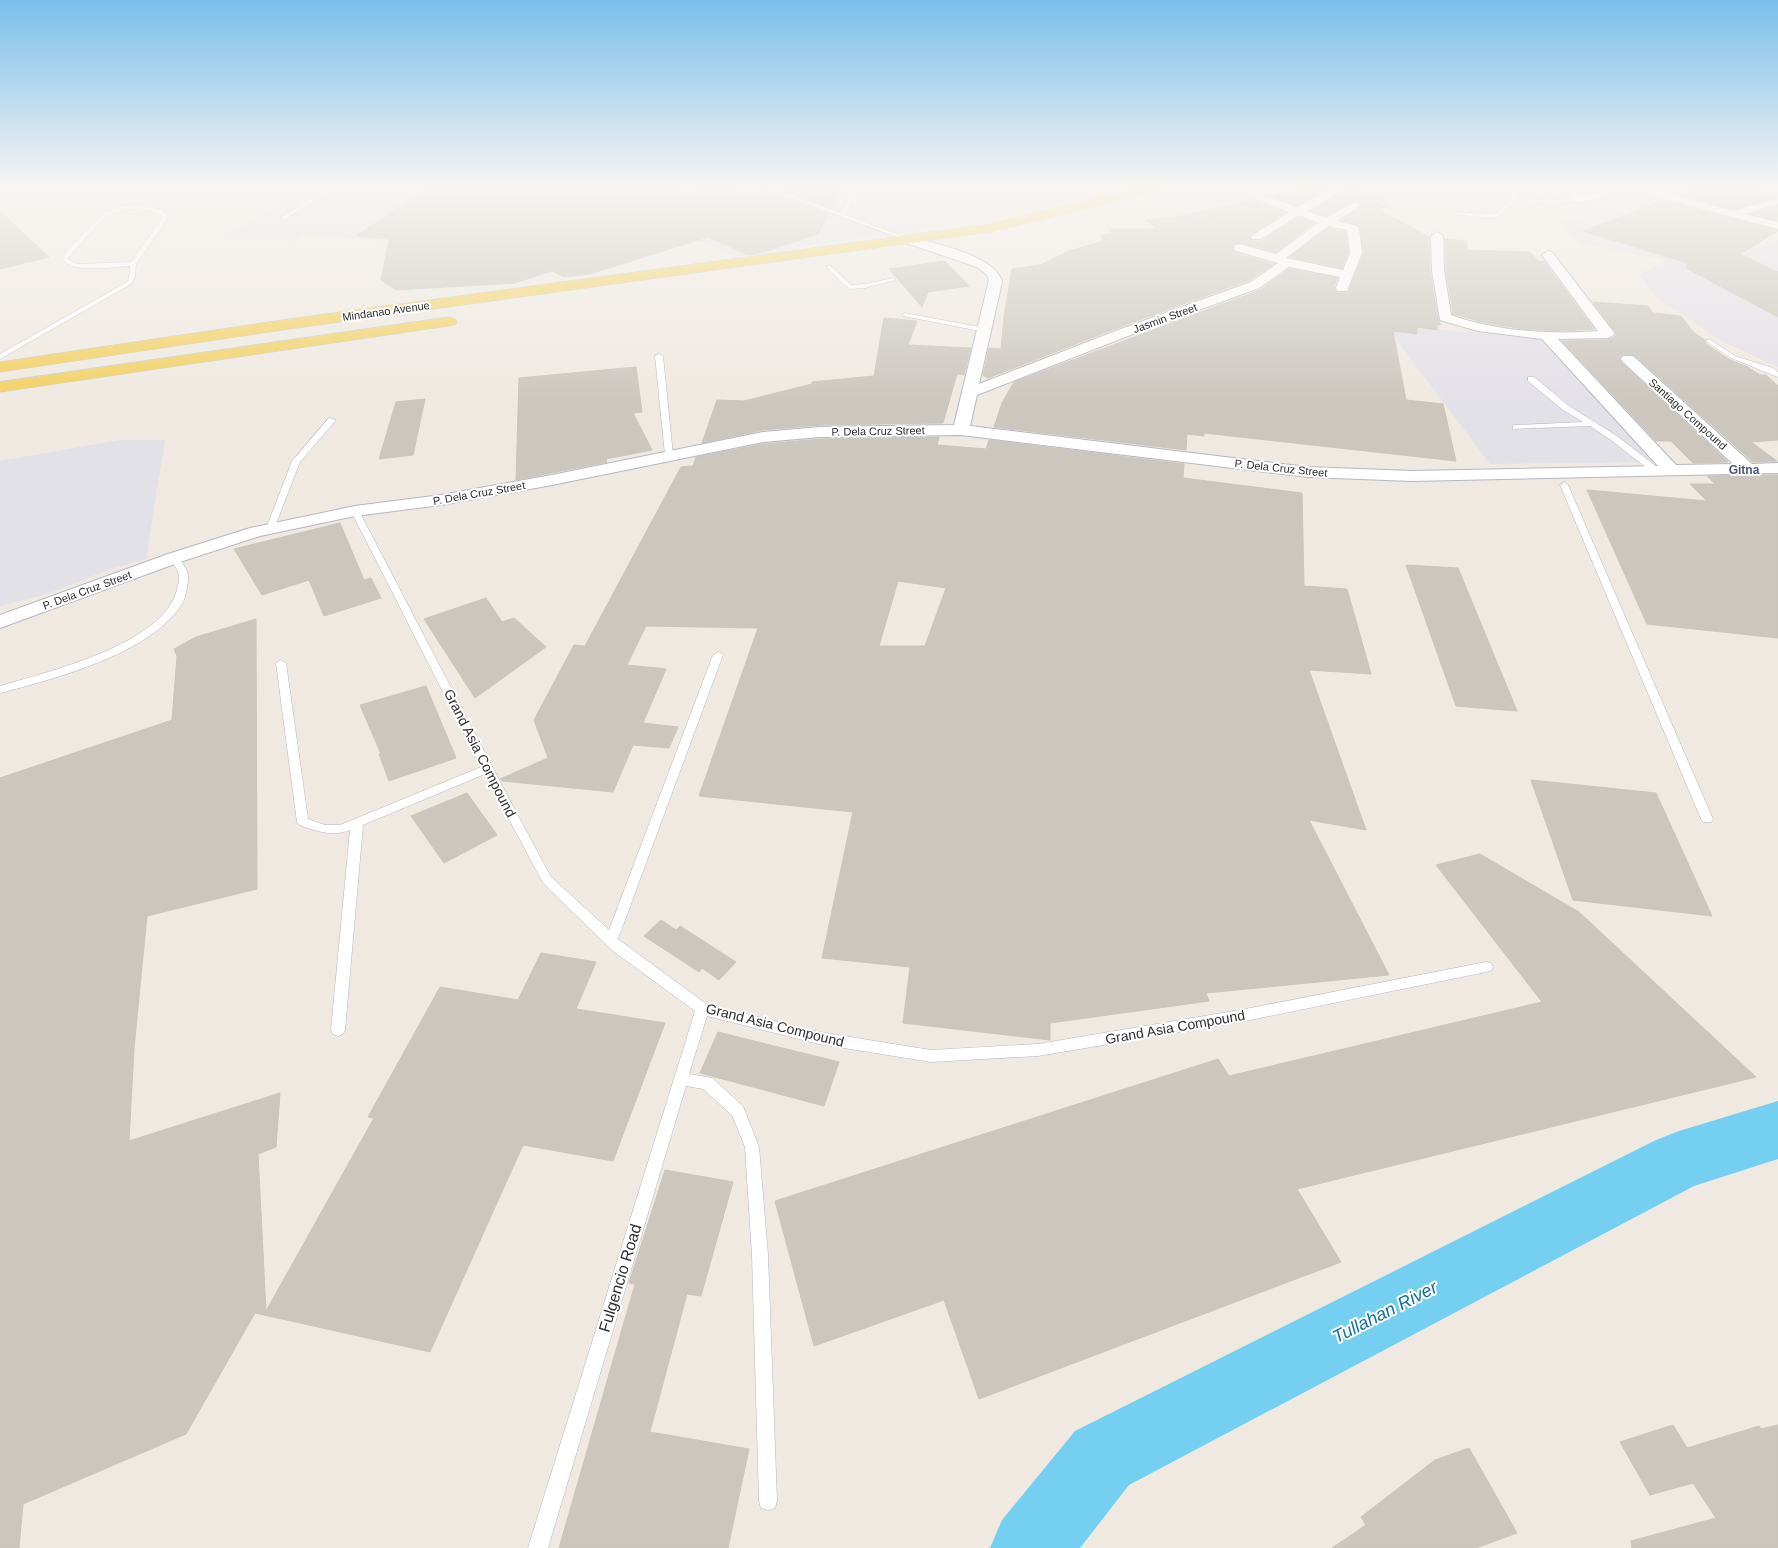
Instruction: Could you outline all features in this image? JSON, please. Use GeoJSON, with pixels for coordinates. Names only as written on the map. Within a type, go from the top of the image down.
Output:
{"type":"FeatureCollection","features":[{"type":"Feature","properties":{"kind":"main road","name":"Mindanao Avenue"},"geometry":{"type":"LineString","coordinates":[[0,367],[298,323],[768,259]]}},
{"type":"Feature","properties":{"kind":"main road"},"geometry":{"type":"LineString","coordinates":[[809,270],[849,265]]}},
{"type":"Feature","properties":{"kind":"main road"},"geometry":{"type":"LineString","coordinates":[[711,267],[721,283]]}},
{"type":"Feature","properties":{"kind":"main road","name":"Mindanao Avenue"},"geometry":{"type":"LineString","coordinates":[[0,387],[460,320]]}},
{"type":"Feature","properties":{"kind":"main road"},"geometry":{"type":"LineString","coordinates":[[138,366],[140,346]]}},
{"type":"Feature","properties":{"kind":"street"},"geometry":{"type":"LineString","coordinates":[[961,430],[972,392],[996,282],[995,275],[988,269],[964,259]]}},
{"type":"Feature","properties":{"kind":"street"},"geometry":{"type":"LineString","coordinates":[[1342,288],[1353,259]]}},
{"type":"Feature","properties":{"kind":"street"},"geometry":{"type":"LineString","coordinates":[[1438,259],[1445,318],[1456,324],[1546,334],[1591,335],[1609,333],[1577,295],[1552,259]]}},
{"type":"Feature","properties":{"kind":"street"},"geometry":{"type":"LineString","coordinates":[[1282,260],[1347,274]]}},
{"type":"Feature","properties":{"kind":"street","name":"Jasmin Street"},"geometry":{"type":"LineString","coordinates":[[972,392],[1123,333],[1255,285],[1282,260]]}},
{"type":"Feature","properties":{"kind":"street"},"geometry":{"type":"LineString","coordinates":[[1546,334],[1663,470]]}},
{"type":"Feature","properties":{"kind":"street","name":"Santiago Compound"},"geometry":{"type":"LineString","coordinates":[[1628,359],[1748,469]]}},
{"type":"Feature","properties":{"kind":"street","name":"P. Dela Cruz Street"},"geometry":{"type":"LineString","coordinates":[[0,622],[174,558],[270,529],[355,511],[442,500],[763,437],[820,432],[961,430],[1308,472],[1412,476],[1778,468]]}},
{"type":"Feature","properties":{"kind":"lane"},"geometry":{"type":"LineString","coordinates":[[65,259],[68,263],[76,266],[133,264]]}},
{"type":"Feature","properties":{"kind":"lane"},"geometry":{"type":"LineString","coordinates":[[0,358],[122,289],[131,280],[133,264],[136,259]]}},
{"type":"Feature","properties":{"kind":"lane"},"geometry":{"type":"LineString","coordinates":[[829,267],[849,287],[865,286],[893,280]]}},
{"type":"Feature","properties":{"kind":"lane"},"geometry":{"type":"LineString","coordinates":[[905,315],[985,330]]}},
{"type":"Feature","properties":{"kind":"lane"},"geometry":{"type":"LineString","coordinates":[[1709,340],[1733,357],[1770,370],[1778,375]]}},
{"type":"Feature","properties":{"kind":"lane"},"geometry":{"type":"LineString","coordinates":[[659,356],[669,456]]}},
{"type":"Feature","properties":{"kind":"lane"},"geometry":{"type":"LineString","coordinates":[[1531,379],[1566,408],[1663,470]]}},
{"type":"Feature","properties":{"kind":"lane"},"geometry":{"type":"LineString","coordinates":[[270,529],[296,461],[332,420]]}},
{"type":"Feature","properties":{"kind":"lane"},"geometry":{"type":"LineString","coordinates":[[1516,427],[1592,424]]}},
{"type":"Feature","properties":{"kind":"lane"},"geometry":{"type":"LineString","coordinates":[[1564,485],[1707,819]]}},
{"type":"Feature","properties":{"kind":"lane","name":"Grand Asia Compound"},"geometry":{"type":"LineString","coordinates":[[355,511],[548,880],[611,940],[702,1009],[819,1038],[931,1056],[1038,1050],[1240,1016],[1486,967]]}},
{"type":"Feature","properties":{"kind":"lane"},"geometry":{"type":"LineString","coordinates":[[0,690],[109,655],[140,639],[168,617],[184,594],[185,576],[174,558]]}},
{"type":"Feature","properties":{"kind":"lane"},"geometry":{"type":"LineString","coordinates":[[611,940],[718,656]]}},
{"type":"Feature","properties":{"kind":"lane"},"geometry":{"type":"LineString","coordinates":[[281,663],[303,822],[325,829],[341,829],[488,768]]}},
{"type":"Feature","properties":{"kind":"lane"},"geometry":{"type":"LineString","coordinates":[[338,1030],[356,822]]}},
{"type":"Feature","properties":{"kind":"lane","name":"Fulgencio Road"},"geometry":{"type":"LineString","coordinates":[[538,1548],[702,1009]]}},
{"type":"Feature","properties":{"kind":"lane"},"geometry":{"type":"LineString","coordinates":[[681,1079],[707,1083],[738,1111],[752,1147],[760,1256],[768,1500]]}},
{"type":"Feature","properties":{"kind":"shaded area"},"geometry":{"type":"Polygon","coordinates":[[[1662,259],[1778,259],[1778,367],[1720,340],[1657,298],[1639,275],[1666,260],[1662,259]]]}},
{"type":"Feature","properties":{"kind":"shaded area"},"geometry":{"type":"Polygon","coordinates":[[[1386,326],[1539,337],[1660,462],[1490,464],[1386,326]]]}},
{"type":"Feature","properties":{"kind":"shaded area"},"geometry":{"type":"Polygon","coordinates":[[[120,440],[165,440],[146,559],[108,570],[47,594],[0,606],[0,461],[120,440]]]}},
{"type":"Feature","properties":{"kind":"building"},"geometry":{"type":"Polygon","coordinates":[[[0,259],[40,259],[0,269],[0,259]]]}},
{"type":"Feature","properties":{"kind":"building"},"geometry":{"type":"Polygon","coordinates":[[[385,259],[637,259],[590,274],[564,277],[552,271],[515,283],[396,290],[381,280],[385,259]]]}},
{"type":"Feature","properties":{"kind":"building"},"geometry":{"type":"Polygon","coordinates":[[[1052,259],[1257,259],[1274,264],[1250,280],[1117,328],[988,378],[983,375],[989,348],[1001,349],[1012,269],[1040,265],[1052,259]]]}},
{"type":"Feature","properties":{"kind":"building"},"geometry":{"type":"Polygon","coordinates":[[[1301,259],[1346,259],[1342,268],[1301,259]]]}},
{"type":"Feature","properties":{"kind":"building"},"geometry":{"type":"Polygon","coordinates":[[[1362,259],[1430,259],[1438,320],[1441,325],[1437,325],[1437,330],[1417,327],[1417,334],[1393,331],[1406,400],[1443,404],[1456,461],[1204,433],[1204,436],[1187,434],[1186,450],[994,427],[1002,403],[1014,382],[1260,290],[1289,269],[1337,278],[1334,287],[1336,293],[1348,293],[1362,259]]]}},
{"type":"Feature","properties":{"kind":"building"},"geometry":{"type":"Polygon","coordinates":[[[1446,259],[1536,259],[1544,261],[1594,329],[1562,331],[1524,329],[1486,323],[1453,314],[1446,259]]]}},
{"type":"Feature","properties":{"kind":"building"},"geometry":{"type":"Polygon","coordinates":[[[1675,259],[1751,259],[1778,272],[1778,317],[1686,268],[1687,263],[1675,259]]]}},
{"type":"Feature","properties":{"kind":"building"},"geometry":{"type":"Polygon","coordinates":[[[945,261],[969,286],[928,292],[922,307],[889,269],[945,261]]]}},
{"type":"Feature","properties":{"kind":"building"},"geometry":{"type":"Polygon","coordinates":[[[1593,302],[1648,306],[1653,313],[1681,316],[1694,333],[1705,340],[1706,344],[1730,360],[1746,366],[1760,375],[1766,375],[1778,386],[1778,440],[1751,442],[1777,461],[1753,462],[1634,355],[1623,354],[1619,358],[1622,363],[1728,462],[1693,463],[1671,441],[1656,441],[1562,341],[1608,340],[1616,336],[1616,333],[1593,302]]]}},
{"type":"Feature","properties":{"kind":"building"},"geometry":{"type":"Polygon","coordinates":[[[884,318],[917,321],[908,345],[971,348],[964,375],[957,374],[943,423],[820,425],[763,430],[702,443],[717,400],[744,401],[812,384],[812,382],[874,376],[884,318]]]}},
{"type":"Feature","properties":{"kind":"building"},"geometry":{"type":"Polygon","coordinates":[[[636,367],[642,412],[633,413],[652,450],[606,459],[607,462],[516,480],[519,378],[636,367]]]}},
{"type":"Feature","properties":{"kind":"building"},"geometry":{"type":"Polygon","coordinates":[[[425,399],[413,455],[379,459],[396,402],[425,399]]]}},
{"type":"Feature","properties":{"kind":"building"},"geometry":{"type":"Polygon","coordinates":[[[939,437],[937,445],[986,449],[989,440],[1184,464],[1183,478],[1302,493],[1304,586],[1347,589],[1371,674],[1309,670],[1366,830],[1309,820],[1389,975],[1206,993],[1209,1001],[1050,1023],[1050,1040],[903,1023],[910,967],[822,958],[853,812],[699,796],[758,628],[646,626],[627,665],[666,669],[643,723],[678,727],[669,748],[633,745],[613,792],[502,781],[500,779],[548,758],[534,720],[574,645],[585,646],[681,467],[693,466],[696,457],[763,444],[820,439],[939,437]],[[898,581],[879,646],[925,646],[946,588],[898,581]]]}},
{"type":"Feature","properties":{"kind":"building"},"geometry":{"type":"Polygon","coordinates":[[[1778,475],[1778,638],[1647,624],[1587,490],[1707,501],[1690,484],[1715,484],[1707,476],[1778,475]]]}},
{"type":"Feature","properties":{"kind":"building"},"geometry":{"type":"Polygon","coordinates":[[[340,523],[364,580],[371,578],[381,598],[324,616],[309,580],[262,595],[234,549],[340,523]]]}},
{"type":"Feature","properties":{"kind":"building"},"geometry":{"type":"Polygon","coordinates":[[[1406,565],[1458,568],[1517,711],[1456,706],[1406,565]]]}},
{"type":"Feature","properties":{"kind":"building"},"geometry":{"type":"Polygon","coordinates":[[[486,598],[502,622],[514,618],[546,647],[475,698],[424,619],[486,598]]]}},
{"type":"Feature","properties":{"kind":"building"},"geometry":{"type":"Polygon","coordinates":[[[256,619],[257,889],[147,916],[134,1048],[129,1141],[280,1093],[276,1147],[258,1154],[266,1311],[374,1118],[368,1117],[440,987],[518,1000],[541,953],[596,962],[576,1009],[665,1023],[613,1161],[523,1145],[430,1352],[255,1313],[186,1434],[23,1504],[19,1548],[0,1548],[0,778],[172,720],[177,656],[174,649],[196,637],[256,619]]]}},
{"type":"Feature","properties":{"kind":"building"},"geometry":{"type":"Polygon","coordinates":[[[426,686],[456,758],[389,781],[379,754],[381,754],[360,705],[426,686]]]}},
{"type":"Feature","properties":{"kind":"building"},"geometry":{"type":"Polygon","coordinates":[[[1531,780],[1656,793],[1712,916],[1573,900],[1531,780]]]}},
{"type":"Feature","properties":{"kind":"building"},"geometry":{"type":"Polygon","coordinates":[[[467,793],[497,835],[444,863],[411,816],[467,793]]]}},
{"type":"Feature","properties":{"kind":"building"},"geometry":{"type":"Polygon","coordinates":[[[1480,854],[1579,912],[1756,1077],[1297,1189],[1341,1262],[979,1399],[944,1300],[814,1346],[775,1201],[1218,1059],[1229,1076],[1542,1002],[1436,865],[1480,854]]]}},
{"type":"Feature","properties":{"kind":"building"},"geometry":{"type":"Polygon","coordinates":[[[661,920],[676,930],[680,926],[736,962],[719,980],[702,968],[699,972],[644,936],[661,920]]]}},
{"type":"Feature","properties":{"kind":"building"},"geometry":{"type":"Polygon","coordinates":[[[718,1032],[839,1062],[824,1106],[700,1073],[718,1032]]]}},
{"type":"Feature","properties":{"kind":"building"},"geometry":{"type":"Polygon","coordinates":[[[665,1170],[733,1182],[701,1296],[687,1294],[650,1432],[749,1449],[728,1548],[559,1548],[635,1284],[629,1283],[665,1170]]]}},
{"type":"Feature","properties":{"kind":"building"},"geometry":{"type":"Polygon","coordinates":[[[1673,1425],[1687,1448],[1759,1426],[1761,1429],[1778,1425],[1778,1548],[1632,1548],[1631,1541],[1716,1518],[1693,1483],[1650,1495],[1620,1442],[1673,1425]]]}},
{"type":"Feature","properties":{"kind":"building"},"geometry":{"type":"Polygon","coordinates":[[[1469,1448],[1517,1533],[1476,1548],[1332,1548],[1366,1525],[1361,1517],[1435,1460],[1469,1448]]]}},
{"type":"Feature","properties":{"kind":"waterway","name":"Tullahan River"},"geometry":{"type":"LineString","coordinates":[[1030,1548],[1102,1458],[1679,1161],[1778,1130]]}},
{"type":"Feature","properties":{"kind":"district","name":"Gitna"},"geometry":{"type":"Point","coordinates":[1744,470]}}]}
